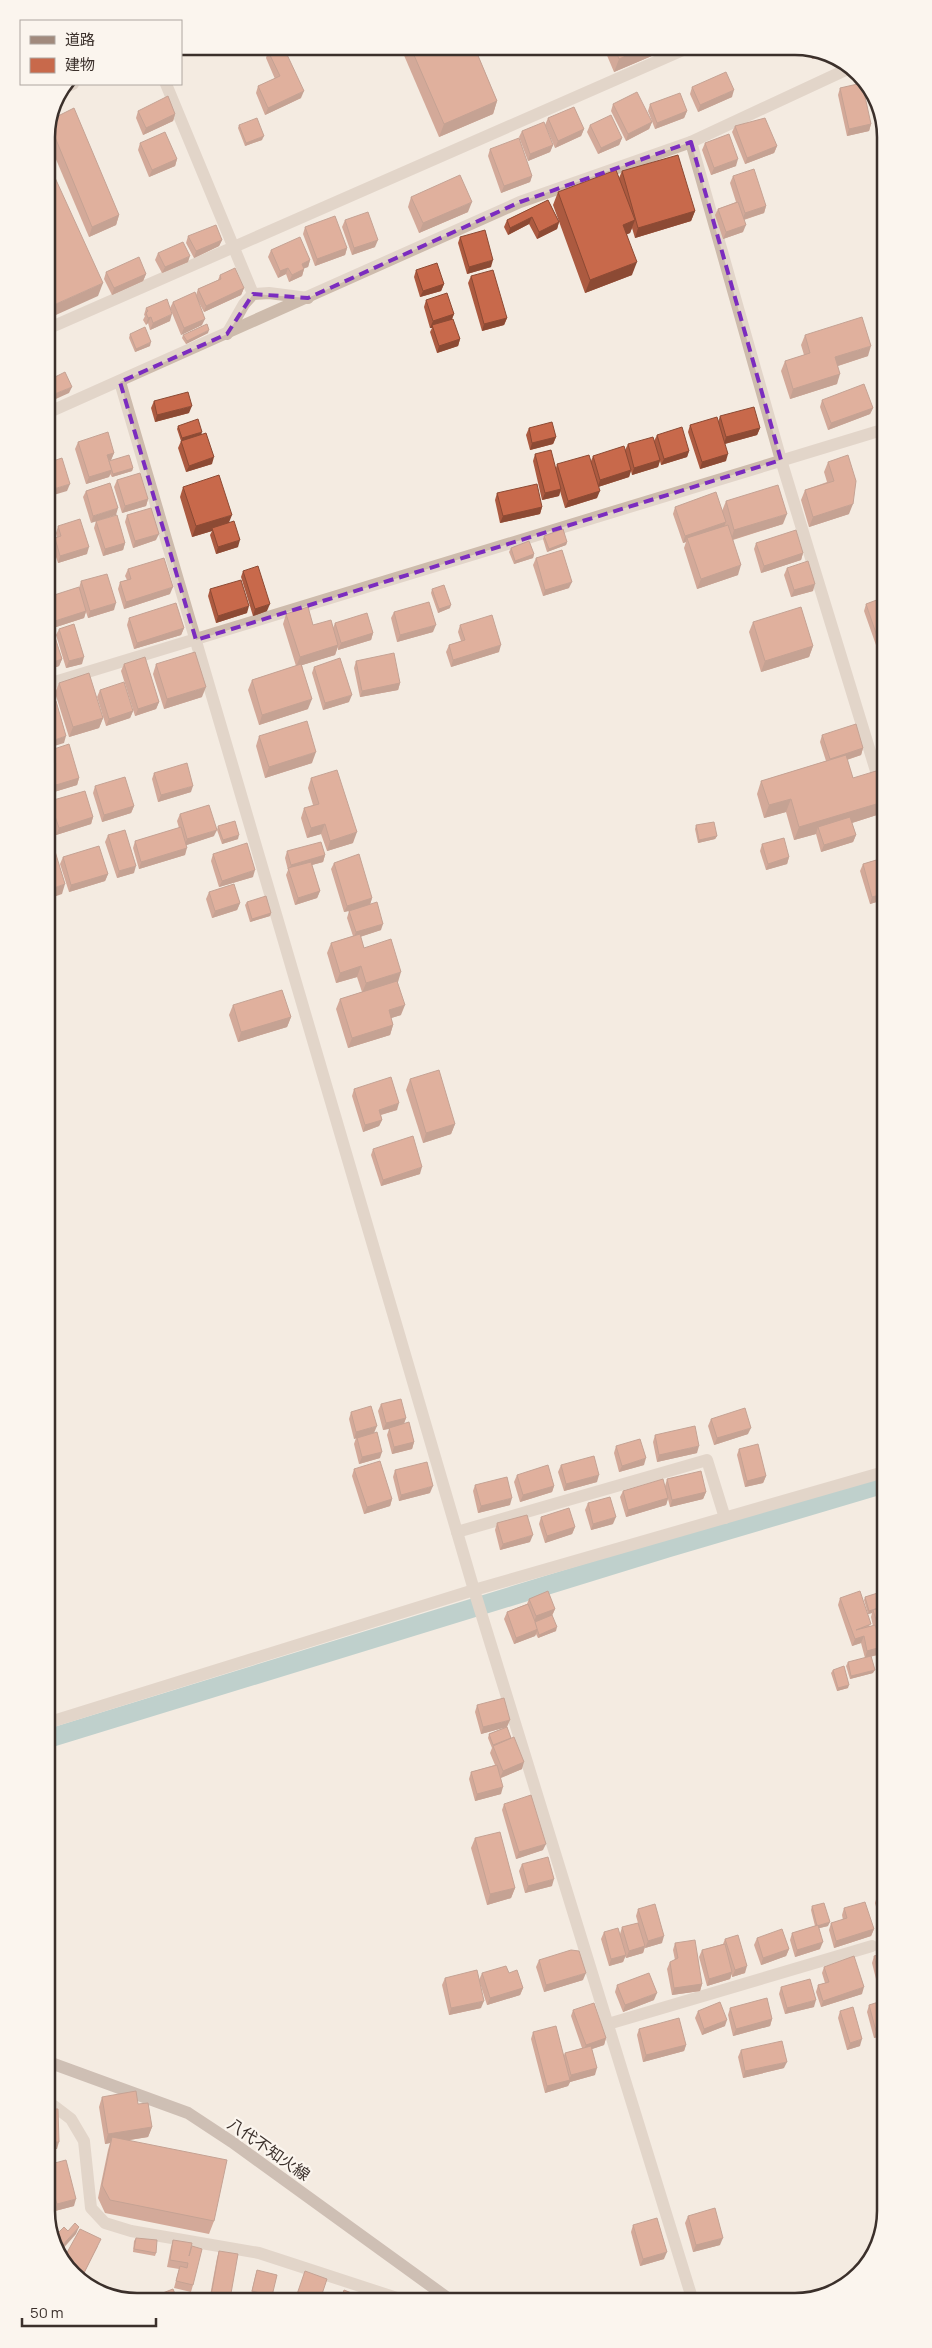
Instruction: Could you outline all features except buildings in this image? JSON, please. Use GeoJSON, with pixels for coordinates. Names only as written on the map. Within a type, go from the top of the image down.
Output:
{"type":"FeatureCollection","features":[{"type":"Feature","properties":{"kind":"main road","name":"八代不知火線"},"geometry":{"type":"LineString","coordinates":[[55,2064],[188,2113],[232,2142],[438,2293]]}},
{"type":"Feature","properties":{"kind":"street"},"geometry":{"type":"LineString","coordinates":[[55,325],[671,55]]}},
{"type":"Feature","properties":{"kind":"street"},"geometry":{"type":"LineString","coordinates":[[55,410],[520,202],[690,142],[843,71]]}},
{"type":"Feature","properties":{"kind":"street"},"geometry":{"type":"LineString","coordinates":[[166,85],[253,294]]}},
{"type":"Feature","properties":{"kind":"street"},"geometry":{"type":"LineString","coordinates":[[690,142],[781,460],[877,777]]}},
{"type":"Feature","properties":{"kind":"street"},"geometry":{"type":"LineString","coordinates":[[253,294],[308,298]]}},
{"type":"Feature","properties":{"kind":"street"},"geometry":{"type":"LineString","coordinates":[[227,334],[244,304],[253,294]]}},
{"type":"Feature","properties":{"kind":"street"},"geometry":{"type":"LineString","coordinates":[[120,382],[474,1590],[690,2293]]}},
{"type":"Feature","properties":{"kind":"street"},"geometry":{"type":"LineString","coordinates":[[55,682],[877,431]]}},
{"type":"Feature","properties":{"kind":"street"},"geometry":{"type":"LineString","coordinates":[[457,1532],[707,1460],[724,1518]]}},
{"type":"Feature","properties":{"kind":"street"},"geometry":{"type":"LineString","coordinates":[[55,1720],[474,1590],[877,1474]]}},
{"type":"Feature","properties":{"kind":"street"},"geometry":{"type":"LineString","coordinates":[[608,2024],[872,1946]]}},
{"type":"Feature","properties":{"kind":"street"},"geometry":{"type":"LineString","coordinates":[[55,2107],[71,2119],[84,2141],[90,2208],[105,2223],[131,2231],[259,2252],[382,2293]]}},
{"type":"Feature","properties":{"kind":"highlighted area"},"geometry":{"type":"Polygon","coordinates":[[[691,142],[781,460],[196,640],[120,382],[227,334],[253,294],[308,298],[520,202],[691,142]]]}},
{"type":"Feature","properties":{"kind":"waterway"},"geometry":{"type":"LineString","coordinates":[[55,1736],[668,1548],[877,1486]]}}]}
